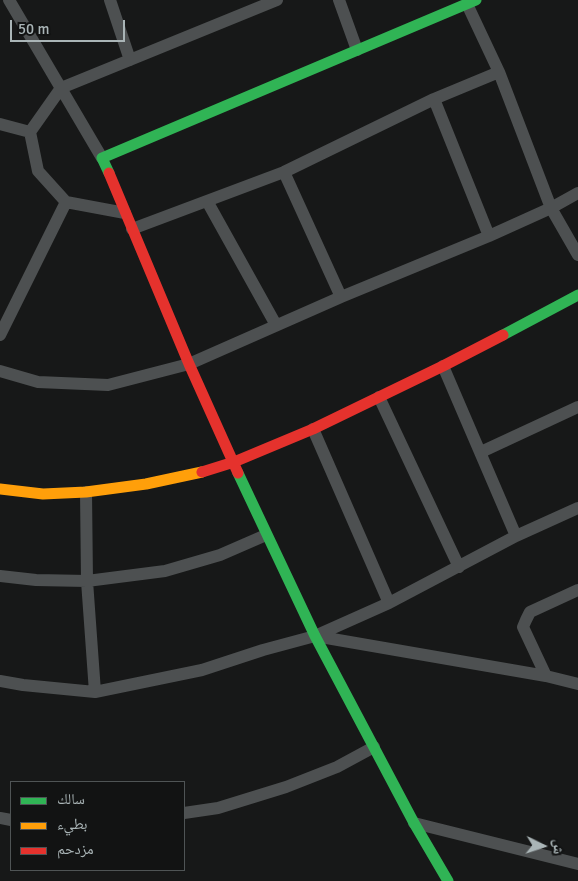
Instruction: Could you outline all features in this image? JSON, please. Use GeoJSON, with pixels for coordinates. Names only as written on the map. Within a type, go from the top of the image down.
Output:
{"type":"FeatureCollection","features":[{"type":"Feature","properties":{"kind":"street"},"geometry":{"type":"LineString","coordinates":[[110,0],[130,60]]}},
{"type":"Feature","properties":{"kind":"street"},"geometry":{"type":"LineString","coordinates":[[125,213],[66,202],[38,171],[30,132],[61,88],[277,0]]}},
{"type":"Feature","properties":{"kind":"street"},"geometry":{"type":"LineString","coordinates":[[339,0],[357,50]]}},
{"type":"Feature","properties":{"kind":"street"},"geometry":{"type":"LineString","coordinates":[[13,1],[102,158],[189,364],[266,535],[374,747],[414,823],[448,881]]}},
{"type":"Feature","properties":{"kind":"street"},"geometry":{"type":"LineString","coordinates":[[102,158],[472,2],[551,208],[578,255]]}},
{"type":"Feature","properties":{"kind":"street"},"geometry":{"type":"LineString","coordinates":[[132,229],[284,172],[434,99],[498,72]]}},
{"type":"Feature","properties":{"kind":"street"},"geometry":{"type":"LineString","coordinates":[[434,99],[489,236]]}},
{"type":"Feature","properties":{"kind":"street"},"geometry":{"type":"LineString","coordinates":[[0,124],[30,132]]}},
{"type":"Feature","properties":{"kind":"street"},"geometry":{"type":"LineString","coordinates":[[284,172],[341,297]]}},
{"type":"Feature","properties":{"kind":"street"},"geometry":{"type":"LineString","coordinates":[[0,371],[38,382],[108,385],[189,364],[341,297],[489,236],[551,208],[578,193]]}},
{"type":"Feature","properties":{"kind":"street"},"geometry":{"type":"LineString","coordinates":[[207,201],[276,325]]}},
{"type":"Feature","properties":{"kind":"street"},"geometry":{"type":"LineString","coordinates":[[0,335],[66,202]]}},
{"type":"Feature","properties":{"kind":"street"},"geometry":{"type":"LineString","coordinates":[[0,489],[43,494],[86,492],[146,484],[195,474],[234,462],[313,429],[443,366],[578,295]]}},
{"type":"Feature","properties":{"kind":"street"},"geometry":{"type":"LineString","coordinates":[[443,366],[516,536]]}},
{"type":"Feature","properties":{"kind":"street"},"geometry":{"type":"LineString","coordinates":[[379,397],[459,567]]}},
{"type":"Feature","properties":{"kind":"street"},"geometry":{"type":"LineString","coordinates":[[481,452],[578,407]]}},
{"type":"Feature","properties":{"kind":"street"},"geometry":{"type":"LineString","coordinates":[[313,429],[389,603]]}},
{"type":"Feature","properties":{"kind":"street"},"geometry":{"type":"LineString","coordinates":[[86,492],[87,581],[95,692]]}},
{"type":"Feature","properties":{"kind":"street"},"geometry":{"type":"LineString","coordinates":[[0,681],[95,692],[202,670],[263,650],[316,636],[389,603],[516,536],[578,508]]}},
{"type":"Feature","properties":{"kind":"street"},"geometry":{"type":"LineString","coordinates":[[0,576],[36,580],[87,581],[165,571],[220,556],[266,535]]}},
{"type":"Feature","properties":{"kind":"street"},"geometry":{"type":"LineString","coordinates":[[546,676],[523,627],[530,612],[578,590]]}},
{"type":"Feature","properties":{"kind":"street"},"geometry":{"type":"LineString","coordinates":[[316,636],[546,676],[578,684]]}},
{"type":"Feature","properties":{"kind":"street"},"geometry":{"type":"LineString","coordinates":[[185,813],[218,808],[286,787],[337,767],[374,747]]}},
{"type":"Feature","properties":{"kind":"street"},"geometry":{"type":"LineString","coordinates":[[414,823],[578,864]]}},
{"type":"Feature","properties":{"kind":"traffic: fast"},"geometry":{"type":"LineString","coordinates":[[109,173],[102,158],[476,0]]}},
{"type":"Feature","properties":{"kind":"traffic: fast"},"geometry":{"type":"LineString","coordinates":[[503,335],[578,295]]}},
{"type":"Feature","properties":{"kind":"traffic: fast"},"geometry":{"type":"LineString","coordinates":[[238,473],[315,636],[414,823],[448,881]]}},
{"type":"Feature","properties":{"kind":"traffic: slow"},"geometry":{"type":"LineString","coordinates":[[0,489],[43,494],[86,492],[146,484],[202,472]]}},
{"type":"Feature","properties":{"kind":"traffic: jam"},"geometry":{"type":"LineString","coordinates":[[109,173],[189,364],[238,473]]}},
{"type":"Feature","properties":{"kind":"traffic: jam"},"geometry":{"type":"LineString","coordinates":[[202,472],[234,462],[313,429],[503,335]]}}]}
